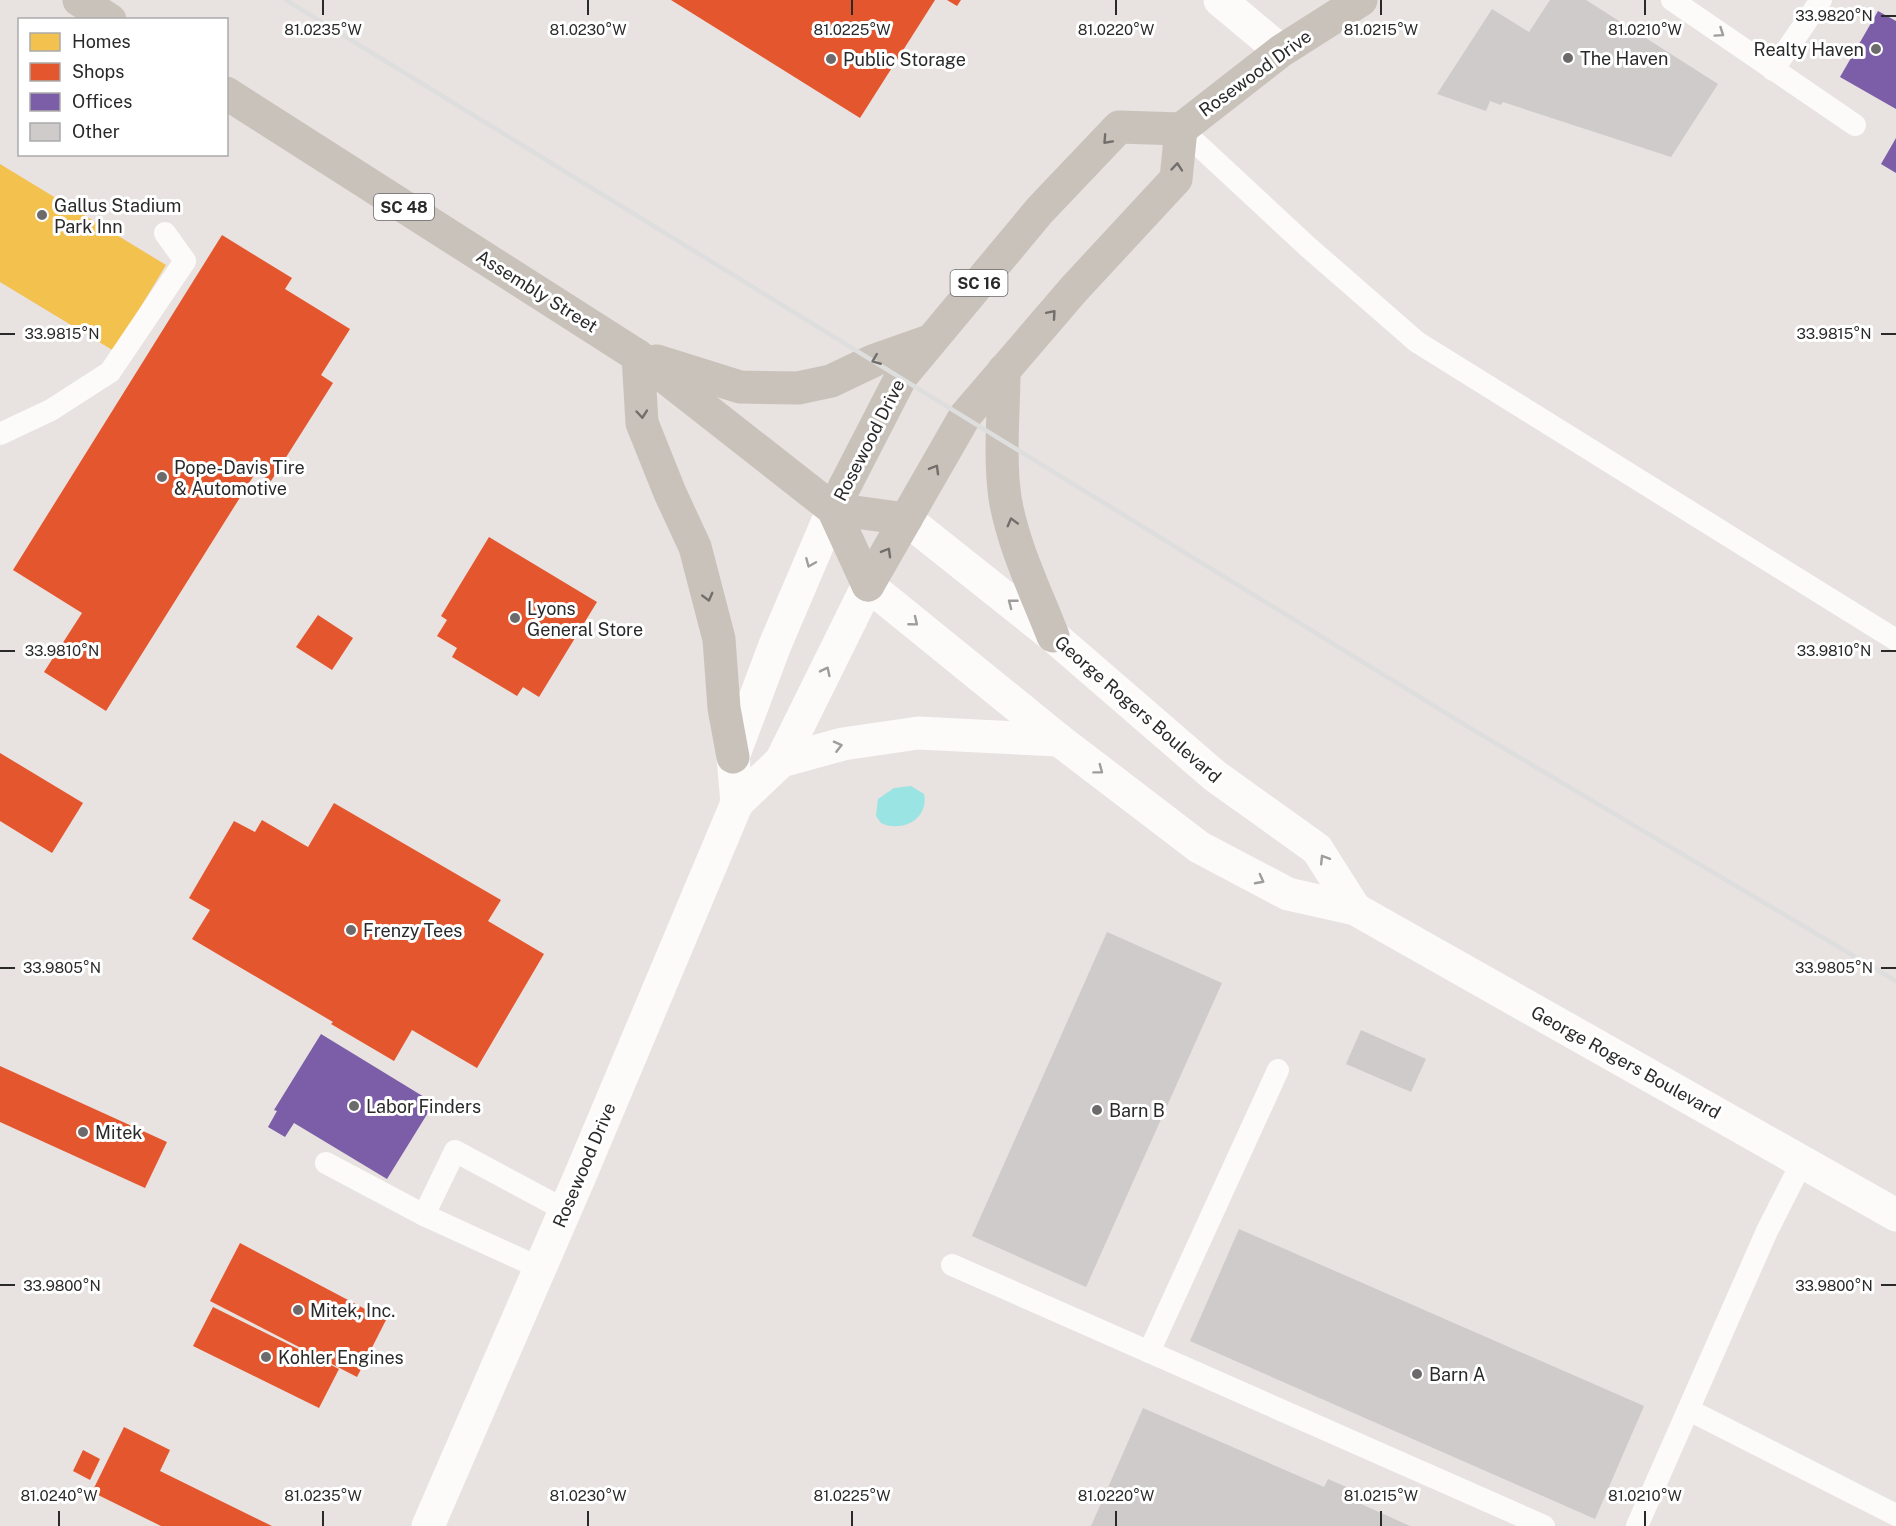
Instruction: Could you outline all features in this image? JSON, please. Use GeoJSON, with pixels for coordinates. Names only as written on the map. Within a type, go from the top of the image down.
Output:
{"type":"FeatureCollection","features":[{"type":"Feature","properties":{"kind":"main road"},"geometry":{"type":"LineString","coordinates":[[79,0],[107,18]]}},
{"type":"Feature","properties":{"kind":"main road","name":"Rosewood Drive"},"geometry":{"type":"LineString","coordinates":[[833,509],[901,377],[1040,210],[1119,127],[1181,129],[1281,51],[1361,0]]}},
{"type":"Feature","properties":{"kind":"main road","name":"Assembly Street"},"geometry":{"type":"LineString","coordinates":[[228,94],[638,356],[833,509],[868,585]]}},
{"type":"Feature","properties":{"kind":"main road","name":"Rosewood Drive"},"geometry":{"type":"LineString","coordinates":[[868,585],[965,416],[1074,289],[1176,179],[1181,129]]}},
{"type":"Feature","properties":{"kind":"main road"},"geometry":{"type":"LineString","coordinates":[[733,757],[724,708],[719,639],[695,547],[642,423],[638,356],[741,387],[798,388],[831,381],[875,360],[931,340]]}},
{"type":"Feature","properties":{"kind":"main road"},"geometry":{"type":"LineString","coordinates":[[1004,370],[1000,438],[1005,498],[1019,550],[1053,636]]}},
{"type":"Feature","properties":{"kind":"main road"},"geometry":{"type":"LineString","coordinates":[[833,509],[906,519]]}},
{"type":"Feature","properties":{"kind":"street"},"geometry":{"type":"LineString","coordinates":[[1220,0],[1281,51]]}},
{"type":"Feature","properties":{"kind":"street","name":"Rosewood Drive"},"geometry":{"type":"LineString","coordinates":[[737,803],[733,757],[775,645],[833,509]]}},
{"type":"Feature","properties":{"kind":"street","name":"George Rogers Boulevard"},"geometry":{"type":"LineString","coordinates":[[906,519],[1053,636],[1215,776],[1317,849],[1355,909]]}},
{"type":"Feature","properties":{"kind":"street","name":"Rosewood Drive"},"geometry":{"type":"LineString","coordinates":[[428,1526],[737,803],[781,761],[868,585]]}},
{"type":"Feature","properties":{"kind":"street","name":"George Rogers Boulevard"},"geometry":{"type":"LineString","coordinates":[[868,585],[1059,740],[1199,848],[1288,894],[1355,909],[1896,1215]]}},
{"type":"Feature","properties":{"kind":"street"},"geometry":{"type":"LineString","coordinates":[[781,761],[843,744],[918,733],[1059,740]]}},
{"type":"Feature","properties":{"kind":"lane"},"geometry":{"type":"LineString","coordinates":[[1672,0],[1855,125]]}},
{"type":"Feature","properties":{"kind":"lane"},"geometry":{"type":"LineString","coordinates":[[1773,70],[1821,0]]}},
{"type":"Feature","properties":{"kind":"lane"},"geometry":{"type":"LineString","coordinates":[[1181,129],[1308,247],[1417,342],[1896,640]]}},
{"type":"Feature","properties":{"kind":"lane"},"geometry":{"type":"LineString","coordinates":[[0,434],[51,410],[110,372],[185,261],[165,233]]}},
{"type":"Feature","properties":{"kind":"lane"},"geometry":{"type":"LineString","coordinates":[[1149,1352],[1278,1070]]}},
{"type":"Feature","properties":{"kind":"lane"},"geometry":{"type":"LineString","coordinates":[[424,1215],[454,1151],[565,1210]]}},
{"type":"Feature","properties":{"kind":"lane"},"geometry":{"type":"LineString","coordinates":[[1638,1526],[1767,1231],[1802,1162]]}},
{"type":"Feature","properties":{"kind":"lane"},"geometry":{"type":"LineString","coordinates":[[326,1163],[424,1215],[540,1268]]}},
{"type":"Feature","properties":{"kind":"lane"},"geometry":{"type":"LineString","coordinates":[[952,1265],[1544,1526]]}},
{"type":"Feature","properties":{"kind":"lane"},"geometry":{"type":"LineString","coordinates":[[1689,1410],[1896,1515]]}},
{"type":"Feature","properties":{"kind":"water"},"geometry":{"type":"Polygon","coordinates":[[[911,786],[924,794],[924,803],[918,817],[905,825],[889,826],[881,823],[876,816],[878,799],[894,788],[911,786]]]}},
{"type":"Feature","properties":{"kind":"building: Homes","name":"Gallus Stadium Park Inn"},"geometry":{"type":"Polygon","coordinates":[[[0,164],[166,265],[114,351],[0,282],[0,164]]]}},
{"type":"Feature","properties":{"kind":"building: Shops","name":"Public Storage"},"geometry":{"type":"Polygon","coordinates":[[[671,0],[935,0],[860,118],[671,0]]]}},
{"type":"Feature","properties":{"kind":"building: Shops","name":"Public Storage"},"geometry":{"type":"Polygon","coordinates":[[[947,0],[961,0],[957,6],[947,0]]]}},
{"type":"Feature","properties":{"kind":"building: Shops","name":"Pope-Davis Tire & Automotive"},"geometry":{"type":"Polygon","coordinates":[[[222,235],[292,278],[285,289],[350,329],[321,375],[333,383],[271,481],[256,472],[106,711],[44,672],[82,613],[13,570],[222,235]]]}},
{"type":"Feature","properties":{"kind":"building: Shops","name":"Lyons General Store"},"geometry":{"type":"Polygon","coordinates":[[[489,537],[597,602],[539,697],[523,687],[517,696],[452,657],[457,648],[437,636],[447,620],[441,616],[489,537]]]}},
{"type":"Feature","properties":{"kind":"building: Shops"},"geometry":{"type":"Polygon","coordinates":[[[318,615],[353,638],[332,670],[296,647],[318,615]]]}},
{"type":"Feature","properties":{"kind":"building: Shops"},"geometry":{"type":"Polygon","coordinates":[[[0,753],[83,803],[52,853],[0,821],[0,753]]]}},
{"type":"Feature","properties":{"kind":"building: Shops","name":"Frenzy Tees"},"geometry":{"type":"Polygon","coordinates":[[[334,803],[501,900],[488,921],[544,954],[477,1068],[412,1030],[394,1061],[331,1024],[333,1022],[192,939],[210,910],[189,898],[234,821],[255,832],[262,820],[308,847],[334,803]]]}},
{"type":"Feature","properties":{"kind":"building: Shops","name":"Mitek"},"geometry":{"type":"Polygon","coordinates":[[[0,1066],[167,1142],[145,1188],[0,1122],[0,1066]]]}},
{"type":"Feature","properties":{"kind":"building: Shops","name":"Mitek, Inc."},"geometry":{"type":"Polygon","coordinates":[[[240,1243],[386,1320],[357,1377],[210,1301],[240,1243]]]}},
{"type":"Feature","properties":{"kind":"building: Shops","name":"Kohler Engines"},"geometry":{"type":"Polygon","coordinates":[[[213,1307],[339,1369],[319,1408],[193,1346],[213,1307]]]}},
{"type":"Feature","properties":{"kind":"building: Shops"},"geometry":{"type":"Polygon","coordinates":[[[124,1427],[170,1450],[160,1471],[272,1526],[161,1526],[92,1492],[124,1427]]]}},
{"type":"Feature","properties":{"kind":"building: Shops"},"geometry":{"type":"Polygon","coordinates":[[[83,1450],[100,1459],[90,1480],[73,1471],[83,1450]]]}},
{"type":"Feature","properties":{"kind":"building: Offices","name":"Realty Haven"},"geometry":{"type":"Polygon","coordinates":[[[1878,11],[1896,21],[1896,109],[1840,77],[1878,11]]]}},
{"type":"Feature","properties":{"kind":"building: Offices"},"geometry":{"type":"Polygon","coordinates":[[[1896,138],[1896,173],[1881,164],[1896,138]]]}},
{"type":"Feature","properties":{"kind":"building: Offices","name":"Labor Finders"},"geometry":{"type":"Polygon","coordinates":[[[321,1034],[434,1103],[387,1179],[294,1123],[285,1137],[268,1127],[277,1111],[274,1110],[321,1034]]]}},
{"type":"Feature","properties":{"kind":"building: Other","name":"The Haven"},"geometry":{"type":"Polygon","coordinates":[[[1550,0],[1586,0],[1718,84],[1671,157],[1503,102],[1501,105],[1490,101],[1486,111],[1437,94],[1492,9],[1529,32],[1550,0]]]}},
{"type":"Feature","properties":{"kind":"building: Other","name":"Barn B"},"geometry":{"type":"Polygon","coordinates":[[[1107,932],[1222,983],[1086,1287],[972,1236],[1107,932]]]}},
{"type":"Feature","properties":{"kind":"building: Other"},"geometry":{"type":"Polygon","coordinates":[[[1361,1030],[1426,1059],[1411,1092],[1346,1064],[1361,1030]]]}},
{"type":"Feature","properties":{"kind":"building: Other","name":"Barn A"},"geometry":{"type":"Polygon","coordinates":[[[1239,1229],[1644,1406],[1595,1519],[1190,1341],[1239,1229]]]}},
{"type":"Feature","properties":{"kind":"building: Other"},"geometry":{"type":"Polygon","coordinates":[[[1143,1408],[1324,1487],[1328,1479],[1365,1495],[1361,1504],[1410,1526],[1091,1526],[1143,1408]]]}},
{"type":"Feature","properties":{"kind":"railway"},"geometry":{"type":"LineString","coordinates":[[286,0],[1475,731],[1896,981]]}},
{"type":"Feature","properties":{"kind":"place","name":"Realty Haven"},"geometry":{"type":"Point","coordinates":[1876,49]}},
{"type":"Feature","properties":{"kind":"place","name":"The Haven"},"geometry":{"type":"Point","coordinates":[1568,58]}},
{"type":"Feature","properties":{"kind":"place","name":"Public Storage"},"geometry":{"type":"Point","coordinates":[831,59]}},
{"type":"Feature","properties":{"kind":"place","name":"Gallus Stadium Park Inn"},"geometry":{"type":"Point","coordinates":[42,215]}},
{"type":"Feature","properties":{"kind":"place","name":"Pope-Davis Tire & Automotive"},"geometry":{"type":"Point","coordinates":[162,477]}},
{"type":"Feature","properties":{"kind":"place","name":"Lyons General Store"},"geometry":{"type":"Point","coordinates":[515,618]}},
{"type":"Feature","properties":{"kind":"place","name":"Frenzy Tees"},"geometry":{"type":"Point","coordinates":[351,930]}},
{"type":"Feature","properties":{"kind":"place","name":"Labor Finders"},"geometry":{"type":"Point","coordinates":[354,1106]}},
{"type":"Feature","properties":{"kind":"place","name":"Barn B"},"geometry":{"type":"Point","coordinates":[1097,1110]}},
{"type":"Feature","properties":{"kind":"place","name":"Mitek"},"geometry":{"type":"Point","coordinates":[83,1132]}},
{"type":"Feature","properties":{"kind":"place","name":"Mitek, Inc."},"geometry":{"type":"Point","coordinates":[298,1310]}},
{"type":"Feature","properties":{"kind":"place","name":"Kohler Engines"},"geometry":{"type":"Point","coordinates":[266,1357]}},
{"type":"Feature","properties":{"kind":"place","name":"Barn A"},"geometry":{"type":"Point","coordinates":[1417,1374]}}]}
